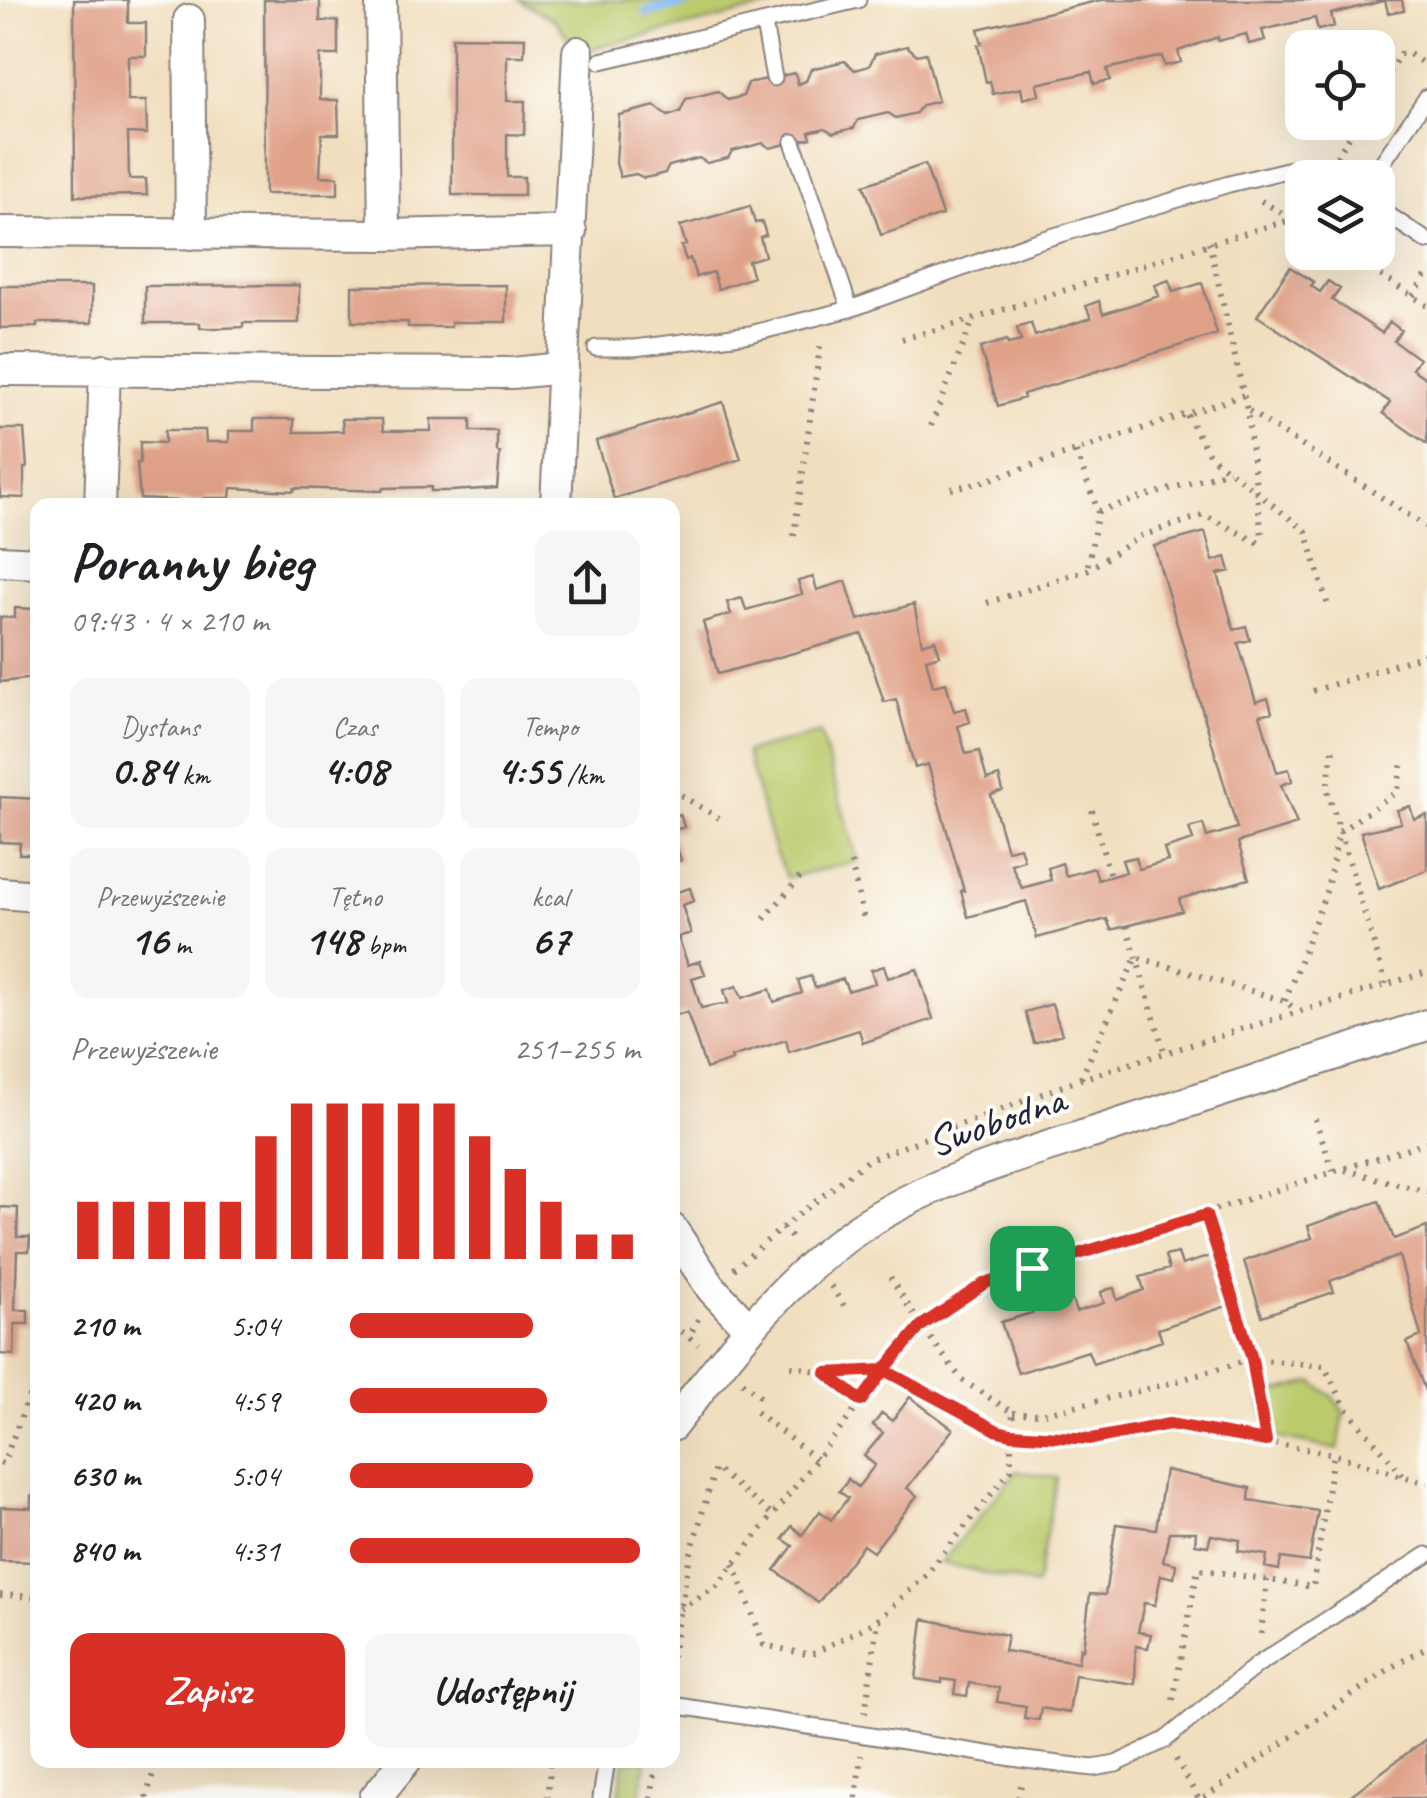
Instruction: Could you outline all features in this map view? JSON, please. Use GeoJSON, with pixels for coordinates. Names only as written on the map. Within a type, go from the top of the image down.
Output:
{"type":"FeatureCollection","features":[{"type":"Feature","properties":{"kind":"street"},"geometry":{"type":"LineString","coordinates":[[381,0],[384,235]]}},
{"type":"Feature","properties":{"kind":"street"},"geometry":{"type":"LineString","coordinates":[[188,20],[191,234]]}},
{"type":"Feature","properties":{"kind":"street"},"geometry":{"type":"LineString","coordinates":[[556,498],[571,231],[590,57]]}},
{"type":"Feature","properties":{"kind":"street"},"geometry":{"type":"LineString","coordinates":[[0,232],[384,235],[571,231]]}},
{"type":"Feature","properties":{"kind":"street"},"geometry":{"type":"LineString","coordinates":[[0,370],[512,373],[563,368]]}},
{"type":"Feature","properties":{"kind":"street"},"geometry":{"type":"LineString","coordinates":[[100,498],[104,370]]}},
{"type":"Feature","properties":{"kind":"street"},"geometry":{"type":"LineString","coordinates":[[0,561],[30,563]]}},
{"type":"Feature","properties":{"kind":"street"},"geometry":{"type":"LineString","coordinates":[[0,894],[30,896]]}},
{"type":"Feature","properties":{"kind":"street","name":"Swobodna"},"geometry":{"type":"LineString","coordinates":[[680,1416],[782,1292],[857,1230],[920,1192],[1427,1025]]}},
{"type":"Feature","properties":{"kind":"street"},"geometry":{"type":"LineString","coordinates":[[680,1241],[712,1289],[749,1328]]}},
{"type":"Feature","properties":{"kind":"street"},"geometry":{"type":"LineString","coordinates":[[375,1798],[399,1768]]}},
{"type":"Feature","properties":{"kind":"lane"},"geometry":{"type":"LineString","coordinates":[[590,57],[764,24],[858,0]]}},
{"type":"Feature","properties":{"kind":"lane"},"geometry":{"type":"LineString","coordinates":[[764,24],[774,78]]}},
{"type":"Feature","properties":{"kind":"lane"},"geometry":{"type":"LineString","coordinates":[[1384,160],[1427,97]]}},
{"type":"Feature","properties":{"kind":"lane"},"geometry":{"type":"LineString","coordinates":[[792,142],[850,309]]}},
{"type":"Feature","properties":{"kind":"lane"},"geometry":{"type":"LineString","coordinates":[[596,348],[634,348],[750,334],[850,309],[1031,243],[1285,170]]}},
{"type":"Feature","properties":{"kind":"lane"},"geometry":{"type":"LineString","coordinates":[[1395,219],[1427,241]]}},
{"type":"Feature","properties":{"kind":"lane"},"geometry":{"type":"LineString","coordinates":[[680,1705],[1093,1768],[1128,1760],[1166,1740],[1257,1665],[1427,1555]]}},
{"type":"Feature","properties":{"kind":"lane"},"geometry":{"type":"LineString","coordinates":[[602,1798],[606,1768]]}},
{"type":"Feature","properties":{"kind":"path"},"geometry":{"type":"LineString","coordinates":[[1395,62],[1400,54],[1408,53],[1427,66]]}},
{"type":"Feature","properties":{"kind":"path"},"geometry":{"type":"LineString","coordinates":[[902,339],[972,320],[1208,242],[1285,222]]}},
{"type":"Feature","properties":{"kind":"path"},"geometry":{"type":"LineString","coordinates":[[1208,242],[1248,410],[1262,536]]}},
{"type":"Feature","properties":{"kind":"path"},"geometry":{"type":"LineString","coordinates":[[1375,270],[1427,306]]}},
{"type":"Feature","properties":{"kind":"path"},"geometry":{"type":"LineString","coordinates":[[1413,296],[1427,274]]}},
{"type":"Feature","properties":{"kind":"path"},"geometry":{"type":"LineString","coordinates":[[794,536],[825,315]]}},
{"type":"Feature","properties":{"kind":"path"},"geometry":{"type":"LineString","coordinates":[[931,426],[972,320]]}},
{"type":"Feature","properties":{"kind":"path"},"geometry":{"type":"LineString","coordinates":[[951,488],[982,482],[1244,395]]}},
{"type":"Feature","properties":{"kind":"path"},"geometry":{"type":"LineString","coordinates":[[1248,410],[1427,527]]}},
{"type":"Feature","properties":{"kind":"path"},"geometry":{"type":"LineString","coordinates":[[1186,415],[1210,456],[1306,531],[1328,606]]}},
{"type":"Feature","properties":{"kind":"path"},"geometry":{"type":"LineString","coordinates":[[1076,452],[1098,511],[1087,570]]}},
{"type":"Feature","properties":{"kind":"path"},"geometry":{"type":"LineString","coordinates":[[1098,511],[1229,471]]}},
{"type":"Feature","properties":{"kind":"path"},"geometry":{"type":"LineString","coordinates":[[987,603],[1087,570],[1141,536],[1204,515],[1265,546]]}},
{"type":"Feature","properties":{"kind":"path"},"geometry":{"type":"LineString","coordinates":[[1313,690],[1427,654]]}},
{"type":"Feature","properties":{"kind":"path"},"geometry":{"type":"LineString","coordinates":[[1333,750],[1327,789],[1386,984]]}},
{"type":"Feature","properties":{"kind":"path"},"geometry":{"type":"LineString","coordinates":[[1284,1001],[1326,889],[1338,832],[1398,790],[1402,760]]}},
{"type":"Feature","properties":{"kind":"path"},"geometry":{"type":"LineString","coordinates":[[680,795],[719,818]]}},
{"type":"Feature","properties":{"kind":"path"},"geometry":{"type":"LineString","coordinates":[[1092,810],[1110,876]]}},
{"type":"Feature","properties":{"kind":"path"},"geometry":{"type":"LineString","coordinates":[[850,862],[865,924]]}},
{"type":"Feature","properties":{"kind":"path"},"geometry":{"type":"LineString","coordinates":[[764,919],[802,875]]}},
{"type":"Feature","properties":{"kind":"path"},"geometry":{"type":"LineString","coordinates":[[1127,926],[1164,1051]]}},
{"type":"Feature","properties":{"kind":"path"},"geometry":{"type":"LineString","coordinates":[[1136,956],[1284,1001],[1296,1010]]}},
{"type":"Feature","properties":{"kind":"path"},"geometry":{"type":"LineString","coordinates":[[1081,1079],[1136,956]]}},
{"type":"Feature","properties":{"kind":"path"},"geometry":{"type":"LineString","coordinates":[[782,1228],[868,1160],[1164,1051],[1427,972]]}},
{"type":"Feature","properties":{"kind":"path"},"geometry":{"type":"LineString","coordinates":[[1315,1119],[1334,1173]]}},
{"type":"Feature","properties":{"kind":"path"},"geometry":{"type":"LineString","coordinates":[[680,1609],[717,1586],[921,1326],[985,1283],[1427,1142]]}},
{"type":"Feature","properties":{"kind":"path"},"geometry":{"type":"LineString","coordinates":[[1344,1170],[1427,1192]]}},
{"type":"Feature","properties":{"kind":"path"},"geometry":{"type":"LineString","coordinates":[[1206,1215],[1252,1359],[1266,1441]]}},
{"type":"Feature","properties":{"kind":"path"},"geometry":{"type":"LineString","coordinates":[[889,1274],[921,1326],[962,1380],[1012,1412],[1042,1414],[1252,1359],[1324,1366],[1346,1408],[1404,1475]]}},
{"type":"Feature","properties":{"kind":"path"},"geometry":{"type":"LineString","coordinates":[[680,1331],[689,1337]]}},
{"type":"Feature","properties":{"kind":"path"},"geometry":{"type":"LineString","coordinates":[[791,1366],[826,1373],[884,1370],[998,1431],[1011,1434],[1092,1439],[1169,1424],[1334,1454],[1427,1484]]}},
{"type":"Feature","properties":{"kind":"path"},"geometry":{"type":"LineString","coordinates":[[826,1373],[861,1401]]}},
{"type":"Feature","properties":{"kind":"path"},"geometry":{"type":"LineString","coordinates":[[0,1463],[3,1464],[30,1393]]}},
{"type":"Feature","properties":{"kind":"path"},"geometry":{"type":"LineString","coordinates":[[756,1412],[816,1459]]}},
{"type":"Feature","properties":{"kind":"path"},"geometry":{"type":"LineString","coordinates":[[734,1564],[764,1645],[811,1655],[878,1620],[925,1576],[1010,1470],[1012,1412]]}},
{"type":"Feature","properties":{"kind":"path"},"geometry":{"type":"LineString","coordinates":[[1334,1454],[1312,1587],[1198,1570],[1166,1740],[1201,1798],[1392,1666],[1427,1647]]}},
{"type":"Feature","properties":{"kind":"path"},"geometry":{"type":"LineString","coordinates":[[680,1609],[688,1560],[715,1468],[772,1515]]}},
{"type":"Feature","properties":{"kind":"path"},"geometry":{"type":"LineString","coordinates":[[1257,1665],[1267,1580]]}},
{"type":"Feature","properties":{"kind":"path"},"geometry":{"type":"LineString","coordinates":[[0,1594],[30,1596]]}},
{"type":"Feature","properties":{"kind":"path"},"geometry":{"type":"LineString","coordinates":[[146,1798],[155,1768]]}},
{"type":"Feature","properties":{"kind":"path"},"geometry":{"type":"LineString","coordinates":[[547,1798],[550,1768]]}},
{"type":"Feature","properties":{"kind":"path"},"geometry":{"type":"LineString","coordinates":[[651,1798],[656,1768]]}},
{"type":"Feature","properties":{"kind":"green space"},"geometry":{"type":"Polygon","coordinates":[[[519,0],[797,0],[578,52],[555,20],[519,0]]]}},
{"type":"Feature","properties":{"kind":"green space"},"geometry":{"type":"Polygon","coordinates":[[[820,733],[858,861],[787,878],[775,852],[746,752],[820,733]]]}},
{"type":"Feature","properties":{"kind":"green space"},"geometry":{"type":"Polygon","coordinates":[[[1312,1382],[1331,1395],[1344,1412],[1338,1450],[1270,1436],[1260,1396],[1312,1382]]]}},
{"type":"Feature","properties":{"kind":"green space"},"geometry":{"type":"Polygon","coordinates":[[[1017,1471],[1057,1478],[1036,1585],[941,1563],[1017,1471]]]}},
{"type":"Feature","properties":{"kind":"green space"},"geometry":{"type":"Polygon","coordinates":[[[623,1768],[645,1768],[640,1798],[619,1798],[623,1768]]]}},
{"type":"Feature","properties":{"kind":"building"},"geometry":{"type":"Polygon","coordinates":[[[74,0],[128,0],[128,23],[146,23],[146,56],[128,56],[128,101],[146,101],[147,134],[128,133],[129,179],[146,179],[147,195],[75,196],[74,0]]]}},
{"type":"Feature","properties":{"kind":"building"},"geometry":{"type":"Polygon","coordinates":[[[264,0],[320,0],[320,21],[338,21],[338,55],[320,55],[320,100],[338,100],[339,134],[322,134],[320,176],[338,177],[338,194],[265,194],[264,0]]]}},
{"type":"Feature","properties":{"kind":"building"},"geometry":{"type":"Polygon","coordinates":[[[1101,0],[1383,0],[1331,14],[1334,26],[1318,30],[1315,18],[1262,30],[1265,40],[1249,44],[1246,34],[1218,41],[1218,37],[1178,51],[1181,62],[1164,66],[1162,56],[1107,69],[1110,80],[1094,84],[1091,72],[1037,84],[1039,95],[1023,99],[1021,88],[993,94],[990,81],[986,82],[978,29],[1101,0]]]}},
{"type":"Feature","properties":{"kind":"building"},"geometry":{"type":"Polygon","coordinates":[[[1385,0],[1402,0],[1404,10],[1388,13],[1385,0]]]}},
{"type":"Feature","properties":{"kind":"building"},"geometry":{"type":"Polygon","coordinates":[[[452,37],[525,38],[524,56],[507,56],[507,101],[525,101],[524,135],[507,134],[507,177],[524,177],[524,195],[452,195],[452,37]]]}},
{"type":"Feature","properties":{"kind":"building"},"geometry":{"type":"Polygon","coordinates":[[[907,46],[917,55],[926,53],[938,101],[922,105],[916,113],[896,118],[888,113],[858,120],[854,128],[833,133],[825,128],[809,132],[811,138],[770,148],[763,143],[707,163],[699,158],[669,166],[665,173],[654,176],[620,177],[616,163],[619,115],[655,106],[668,116],[680,112],[686,99],[718,91],[728,100],[743,96],[748,83],[795,73],[798,84],[806,81],[811,69],[845,61],[855,70],[869,66],[875,54],[907,46]]]}},
{"type":"Feature","properties":{"kind":"building"},"geometry":{"type":"Polygon","coordinates":[[[925,164],[942,215],[881,235],[864,185],[925,164]]]}},
{"type":"Feature","properties":{"kind":"building"},"geometry":{"type":"Polygon","coordinates":[[[750,206],[755,223],[762,222],[766,235],[760,237],[765,256],[748,261],[753,277],[718,289],[713,272],[696,277],[681,246],[686,245],[680,226],[750,206]]]}},
{"type":"Feature","properties":{"kind":"building"},"geometry":{"type":"Polygon","coordinates":[[[1288,270],[1295,270],[1314,282],[1311,286],[1320,292],[1328,281],[1340,289],[1332,300],[1382,333],[1390,322],[1401,330],[1394,341],[1419,359],[1412,369],[1427,379],[1427,444],[1383,413],[1390,402],[1257,316],[1288,270]]]}},
{"type":"Feature","properties":{"kind":"building"},"geometry":{"type":"Polygon","coordinates":[[[1169,280],[1173,292],[1202,283],[1217,334],[1023,394],[1024,398],[998,406],[980,348],[1007,340],[1008,344],[1021,341],[1017,328],[1031,323],[1035,336],[1091,318],[1086,306],[1099,301],[1103,314],[1159,296],[1155,285],[1169,280]]]}},
{"type":"Feature","properties":{"kind":"building"},"geometry":{"type":"Polygon","coordinates":[[[299,285],[299,323],[200,328],[200,323],[145,323],[145,286],[299,285]]]}},
{"type":"Feature","properties":{"kind":"building"},"geometry":{"type":"Polygon","coordinates":[[[506,285],[506,322],[408,327],[408,322],[352,322],[352,286],[506,285]]]}},
{"type":"Feature","properties":{"kind":"building"},"geometry":{"type":"Polygon","coordinates":[[[0,286],[92,286],[92,323],[0,328],[0,286]]]}},
{"type":"Feature","properties":{"kind":"building"},"geometry":{"type":"Polygon","coordinates":[[[723,402],[741,459],[614,498],[596,441],[723,402]]]}},
{"type":"Feature","properties":{"kind":"building"},"geometry":{"type":"Polygon","coordinates":[[[254,419],[294,419],[294,432],[318,432],[343,431],[342,419],[382,419],[383,431],[431,431],[431,419],[471,419],[471,431],[497,431],[497,488],[231,488],[230,498],[140,498],[140,442],[165,443],[165,430],[205,430],[206,442],[229,442],[229,431],[254,431],[254,419]]]}},
{"type":"Feature","properties":{"kind":"building"},"geometry":{"type":"Polygon","coordinates":[[[0,429],[24,429],[24,498],[0,497],[0,429]]]}},
{"type":"Feature","properties":{"kind":"building"},"geometry":{"type":"Polygon","coordinates":[[[1205,532],[1213,561],[1226,557],[1230,571],[1218,574],[1234,630],[1246,626],[1250,640],[1238,643],[1256,702],[1268,698],[1272,712],[1260,715],[1277,772],[1289,769],[1292,781],[1281,785],[1297,824],[1238,842],[1249,879],[1179,899],[1182,911],[1111,930],[1107,919],[1037,938],[1026,901],[968,917],[928,764],[915,768],[896,699],[884,702],[862,634],[718,674],[703,622],[731,614],[727,602],[742,598],[746,610],[802,594],[798,581],[813,577],[817,590],[846,581],[858,620],[914,604],[922,644],[935,640],[940,655],[926,659],[933,686],[946,683],[954,711],[966,708],[970,722],[958,726],[966,754],[979,751],[987,780],[999,776],[1003,791],[991,795],[1007,850],[1020,847],[1024,860],[1011,864],[1022,888],[1051,880],[1048,868],[1062,863],[1066,876],[1094,868],[1098,880],[1126,872],[1122,860],[1136,857],[1139,869],[1168,861],[1164,849],[1193,840],[1189,828],[1203,824],[1207,837],[1237,828],[1154,546],[1205,532]]]}},
{"type":"Feature","properties":{"kind":"building"},"geometry":{"type":"Polygon","coordinates":[[[15,608],[30,609],[30,678],[0,682],[0,617],[15,618],[15,608]]]}},
{"type":"Feature","properties":{"kind":"building"},"geometry":{"type":"Polygon","coordinates":[[[0,797],[30,799],[30,854],[19,854],[20,843],[0,842],[0,797]]]}},
{"type":"Feature","properties":{"kind":"building"},"geometry":{"type":"Polygon","coordinates":[[[1410,806],[1414,819],[1427,815],[1427,870],[1379,889],[1361,832],[1401,823],[1397,810],[1410,806]]]}},
{"type":"Feature","properties":{"kind":"building"},"geometry":{"type":"Polygon","coordinates":[[[690,888],[694,901],[682,905],[691,933],[680,936],[680,891],[690,888]]]}},
{"type":"Feature","properties":{"kind":"building"},"geometry":{"type":"Polygon","coordinates":[[[680,943],[688,965],[700,961],[705,974],[692,978],[701,1008],[728,1003],[724,990],[737,986],[742,998],[770,989],[774,1002],[802,993],[798,980],[811,976],[815,988],[843,979],[848,991],[875,983],[871,970],[884,966],[888,978],[917,969],[933,1019],[863,1043],[859,1030],[789,1052],[786,1040],[706,1069],[687,1012],[680,1014],[680,943]]]}},
{"type":"Feature","properties":{"kind":"building"},"geometry":{"type":"Polygon","coordinates":[[[1052,1004],[1062,1034],[1034,1043],[1025,1012],[1052,1004]]]}},
{"type":"Feature","properties":{"kind":"building"},"geometry":{"type":"Polygon","coordinates":[[[1379,1201],[1394,1239],[1427,1227],[1427,1396],[1407,1342],[1421,1336],[1399,1256],[1330,1281],[1334,1292],[1262,1316],[1244,1261],[1312,1238],[1308,1226],[1379,1201]]]}},
{"type":"Feature","properties":{"kind":"building"},"geometry":{"type":"Polygon","coordinates":[[[0,1207],[18,1208],[17,1237],[30,1237],[29,1251],[17,1251],[15,1310],[28,1310],[28,1324],[15,1324],[14,1355],[0,1354],[0,1207]]]}},
{"type":"Feature","properties":{"kind":"building"},"geometry":{"type":"Polygon","coordinates":[[[1178,1253],[1182,1265],[1211,1256],[1227,1306],[1158,1329],[1162,1341],[1093,1364],[1088,1351],[1018,1373],[1001,1322],[1032,1313],[1028,1301],[1040,1297],[1044,1309],[1072,1300],[1076,1312],[1104,1303],[1101,1292],[1114,1288],[1117,1300],[1144,1290],[1140,1277],[1169,1269],[1165,1256],[1178,1253]]]}},
{"type":"Feature","properties":{"kind":"building"},"geometry":{"type":"Polygon","coordinates":[[[910,1397],[953,1429],[907,1488],[917,1496],[873,1552],[863,1545],[818,1603],[775,1570],[793,1546],[783,1539],[792,1526],[802,1535],[820,1511],[831,1520],[848,1498],[839,1491],[848,1479],[858,1487],[875,1465],[864,1456],[883,1433],[873,1425],[882,1413],[892,1421],[910,1397]]]}},
{"type":"Feature","properties":{"kind":"building"},"geometry":{"type":"Polygon","coordinates":[[[1165,1470],[1250,1488],[1249,1500],[1318,1511],[1309,1562],[1281,1558],[1279,1570],[1265,1567],[1267,1555],[1238,1551],[1240,1540],[1211,1535],[1208,1546],[1195,1544],[1196,1532],[1169,1532],[1163,1561],[1176,1564],[1174,1578],[1161,1575],[1155,1605],[1144,1603],[1138,1632],[1151,1634],[1148,1648],[1136,1646],[1135,1684],[1075,1675],[1069,1713],[1041,1708],[1039,1720],[1024,1718],[1026,1706],[997,1702],[999,1688],[969,1683],[967,1696],[954,1694],[956,1681],[916,1679],[923,1619],[1007,1635],[1004,1651],[1078,1662],[1090,1594],[1105,1595],[1116,1524],[1156,1529],[1165,1470]]]}},
{"type":"Feature","properties":{"kind":"building"},"geometry":{"type":"Polygon","coordinates":[[[1,1507],[30,1508],[30,1562],[0,1561],[1,1507]]]}},
{"type":"Feature","properties":{"kind":"building"},"geometry":{"type":"Polygon","coordinates":[[[1426,1739],[1427,1798],[1347,1798],[1426,1739]]]}},
{"type":"Feature","properties":{"kind":"waterway"},"geometry":{"type":"LineString","coordinates":[[647,12],[694,0]]}},
{"type":"Feature","properties":{"kind":"route"},"geometry":{"type":"LineString","coordinates":[[1032,1268],[985,1283],[921,1326],[884,1370],[826,1373],[861,1401],[884,1370],[998,1431],[1011,1434],[1092,1439],[1169,1424],[1266,1441],[1252,1359],[1206,1215],[1032,1268]]}}]}
